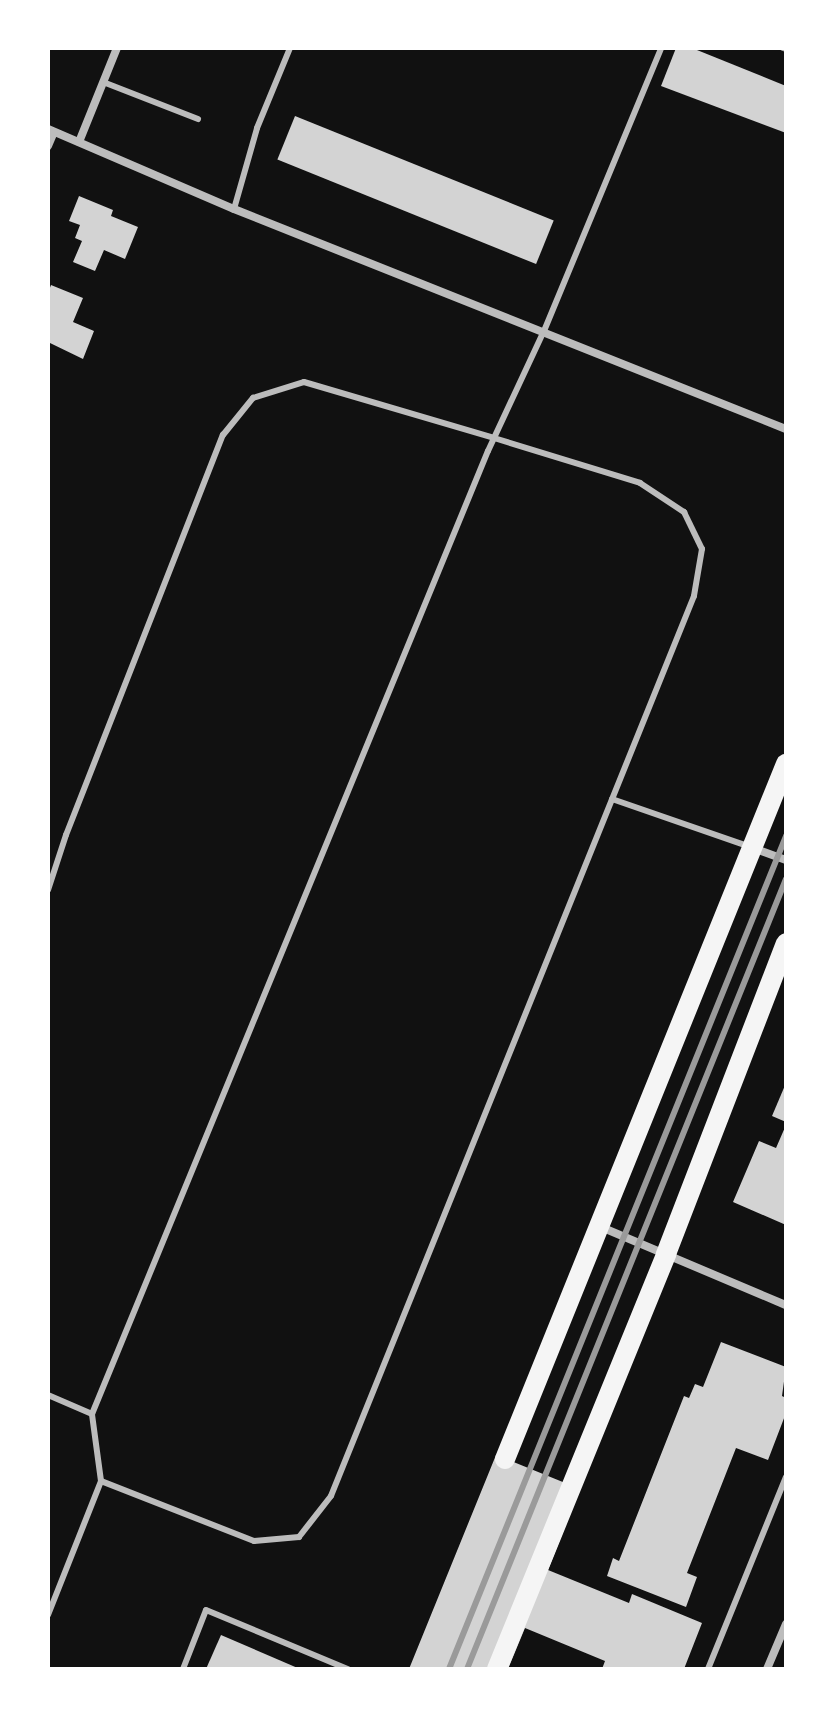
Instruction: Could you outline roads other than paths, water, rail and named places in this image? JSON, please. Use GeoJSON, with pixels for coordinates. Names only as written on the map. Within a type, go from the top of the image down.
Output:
{"type":"FeatureCollection","features":[{"type":"Feature","properties":{"kind":"main road"},"geometry":{"type":"LineString","coordinates":[[505,1459],[786,764]]}},
{"type":"Feature","properties":{"kind":"main road"},"geometry":{"type":"LineString","coordinates":[[497,1669],[666,1254],[786,943]]}},
{"type":"Feature","properties":{"kind":"street"},"geometry":{"type":"LineString","coordinates":[[79,142],[117,48]]}},
{"type":"Feature","properties":{"kind":"street"},"geometry":{"type":"LineString","coordinates":[[48,146],[51,130],[234,209],[786,429]]}},
{"type":"Feature","properties":{"kind":"street"},"geometry":{"type":"LineString","coordinates":[[752,847],[786,860]]}},
{"type":"Feature","properties":{"kind":"street"},"geometry":{"type":"LineString","coordinates":[[600,1227],[786,1305]]}},
{"type":"Feature","properties":{"kind":"street"},"geometry":{"type":"LineString","coordinates":[[767,1669],[786,1624]]}},
{"type":"Feature","properties":{"kind":"lane"},"geometry":{"type":"LineString","coordinates":[[234,209],[257,128],[290,48]]}},
{"type":"Feature","properties":{"kind":"lane"},"geometry":{"type":"LineString","coordinates":[[48,1615],[101,1481],[92,1414],[494,438],[544,331],[661,48]]}},
{"type":"Feature","properties":{"kind":"lane"},"geometry":{"type":"LineString","coordinates":[[103,82],[198,119]]}},
{"type":"Feature","properties":{"kind":"lane"},"geometry":{"type":"LineString","coordinates":[[48,890],[66,835],[223,435],[253,398],[304,382],[640,483],[684,512],[702,549],[694,596],[331,1496],[299,1537],[254,1541],[101,1481]]}},
{"type":"Feature","properties":{"kind":"lane"},"geometry":{"type":"LineString","coordinates":[[612,799],[752,847]]}},
{"type":"Feature","properties":{"kind":"lane"},"geometry":{"type":"LineString","coordinates":[[48,1395],[92,1414]]}},
{"type":"Feature","properties":{"kind":"lane"},"geometry":{"type":"LineString","coordinates":[[708,1669],[786,1477]]}},
{"type":"Feature","properties":{"kind":"lane"},"geometry":{"type":"LineString","coordinates":[[183,1669],[206,1610],[334,1666],[348,1669]]}},
{"type":"Feature","properties":{"kind":"railway"},"geometry":{"type":"LineString","coordinates":[[449,1669],[786,836]]}},
{"type":"Feature","properties":{"kind":"railway"},"geometry":{"type":"LineString","coordinates":[[467,1669],[786,879]]}}]}
